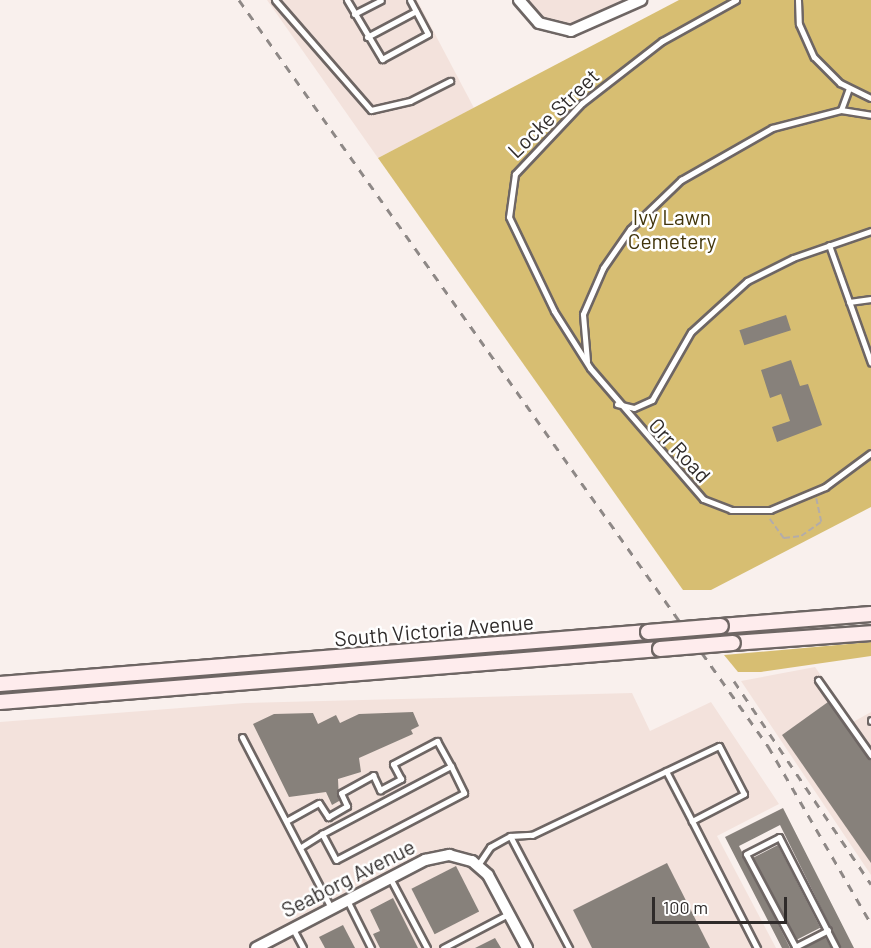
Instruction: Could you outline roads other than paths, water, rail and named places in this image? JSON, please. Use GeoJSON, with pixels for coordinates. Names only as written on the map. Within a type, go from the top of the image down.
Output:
{"type":"FeatureCollection","features":[{"type":"Feature","properties":{"kind":"main road","name":"South Victoria Avenue"},"geometry":{"type":"LineString","coordinates":[[0,684],[871,614]]}},
{"type":"Feature","properties":{"kind":"main road","name":"South Victoria Avenue"},"geometry":{"type":"LineString","coordinates":[[0,705],[22,701],[871,633]]}},
{"type":"Feature","properties":{"kind":"main road"},"geometry":{"type":"LineString","coordinates":[[0,677],[30,681]]}},
{"type":"Feature","properties":{"kind":"street"},"geometry":{"type":"LineString","coordinates":[[519,0],[532,18],[554,30],[590,27],[641,0]]}},
{"type":"Feature","properties":{"kind":"street","name":"Seaborg Avenue"},"geometry":{"type":"LineString","coordinates":[[256,948],[436,856],[460,856],[478,865]]}},
{"type":"Feature","properties":{"kind":"street"},"geometry":{"type":"LineString","coordinates":[[478,865],[508,912],[527,948]]}},
{"type":"Feature","properties":{"kind":"lane"},"geometry":{"type":"LineString","coordinates":[[275,0],[371,110],[410,101],[450,81]]}},
{"type":"Feature","properties":{"kind":"lane"},"geometry":{"type":"LineString","coordinates":[[347,0],[382,59],[428,34],[410,0]]}},
{"type":"Feature","properties":{"kind":"lane"},"geometry":{"type":"LineString","coordinates":[[354,14],[381,0]]}},
{"type":"Feature","properties":{"kind":"lane","name":"Locke Street"},"geometry":{"type":"LineString","coordinates":[[590,368],[554,311],[511,223],[512,180],[537,147],[626,67],[736,0]]}},
{"type":"Feature","properties":{"kind":"lane"},"geometry":{"type":"LineString","coordinates":[[798,0],[797,18],[808,47],[849,88],[871,98]]}},
{"type":"Feature","properties":{"kind":"lane"},"geometry":{"type":"LineString","coordinates":[[367,37],[416,11]]}},
{"type":"Feature","properties":{"kind":"lane"},"geometry":{"type":"LineString","coordinates":[[841,110],[849,88]]}},
{"type":"Feature","properties":{"kind":"lane"},"geometry":{"type":"LineString","coordinates":[[590,368],[582,331],[588,297],[616,248],[654,203],[740,142],[841,110],[871,115]]}},
{"type":"Feature","properties":{"kind":"lane"},"geometry":{"type":"LineString","coordinates":[[613,401],[628,408],[646,404],[691,332],[727,296],[770,268],[871,231]]}},
{"type":"Feature","properties":{"kind":"lane"},"geometry":{"type":"LineString","coordinates":[[829,245],[871,363]]}},
{"type":"Feature","properties":{"kind":"lane"},"geometry":{"type":"LineString","coordinates":[[849,302],[871,299]]}},
{"type":"Feature","properties":{"kind":"lane","name":"Orr Road"},"geometry":{"type":"LineString","coordinates":[[590,368],[613,401],[695,493],[731,510],[769,510],[813,493],[871,453]]}},
{"type":"Feature","properties":{"kind":"lane"},"geometry":{"type":"LineString","coordinates":[[818,681],[871,755]]}},
{"type":"Feature","properties":{"kind":"lane"},"geometry":{"type":"LineString","coordinates":[[243,737],[288,820],[331,908]]}},
{"type":"Feature","properties":{"kind":"lane"},"geometry":{"type":"LineString","coordinates":[[288,820],[319,803],[328,817],[347,806],[341,793],[373,775],[380,790],[401,779],[393,764],[437,741],[464,793],[336,860],[322,834]]}},
{"type":"Feature","properties":{"kind":"lane"},"geometry":{"type":"LineString","coordinates":[[478,865],[490,847],[510,836],[532,835],[719,746],[744,794],[692,821]]}},
{"type":"Feature","properties":{"kind":"lane"},"geometry":{"type":"LineString","coordinates":[[301,847],[451,766]]}},
{"type":"Feature","properties":{"kind":"lane"},"geometry":{"type":"LineString","coordinates":[[666,771],[758,948]]}},
{"type":"Feature","properties":{"kind":"lane"},"geometry":{"type":"LineString","coordinates":[[510,836],[569,948]]}},
{"type":"Feature","properties":{"kind":"lane"},"geometry":{"type":"LineString","coordinates":[[828,930],[795,948],[746,854],[779,837],[828,930],[836,948]]}},
{"type":"Feature","properties":{"kind":"lane"},"geometry":{"type":"LineString","coordinates":[[390,878],[427,948]]}},
{"type":"Feature","properties":{"kind":"lane"},"geometry":{"type":"LineString","coordinates":[[347,900],[371,948]]}},
{"type":"Feature","properties":{"kind":"lane"},"geometry":{"type":"LineString","coordinates":[[443,948],[508,912]]}},
{"type":"Feature","properties":{"kind":"lane"},"geometry":{"type":"LineString","coordinates":[[292,929],[303,948]]}},
{"type":"Feature","properties":{"kind":"railway"},"geometry":{"type":"LineString","coordinates":[[239,0],[768,746],[871,924]]}},
{"type":"Feature","properties":{"kind":"railway"},"geometry":{"type":"LineString","coordinates":[[734,681],[871,884]]}},
{"type":"Feature","properties":{"kind":"park label","name":"Ivy Lawn Cemetery"},"geometry":{"type":"Point","coordinates":[672,229]}}]}
